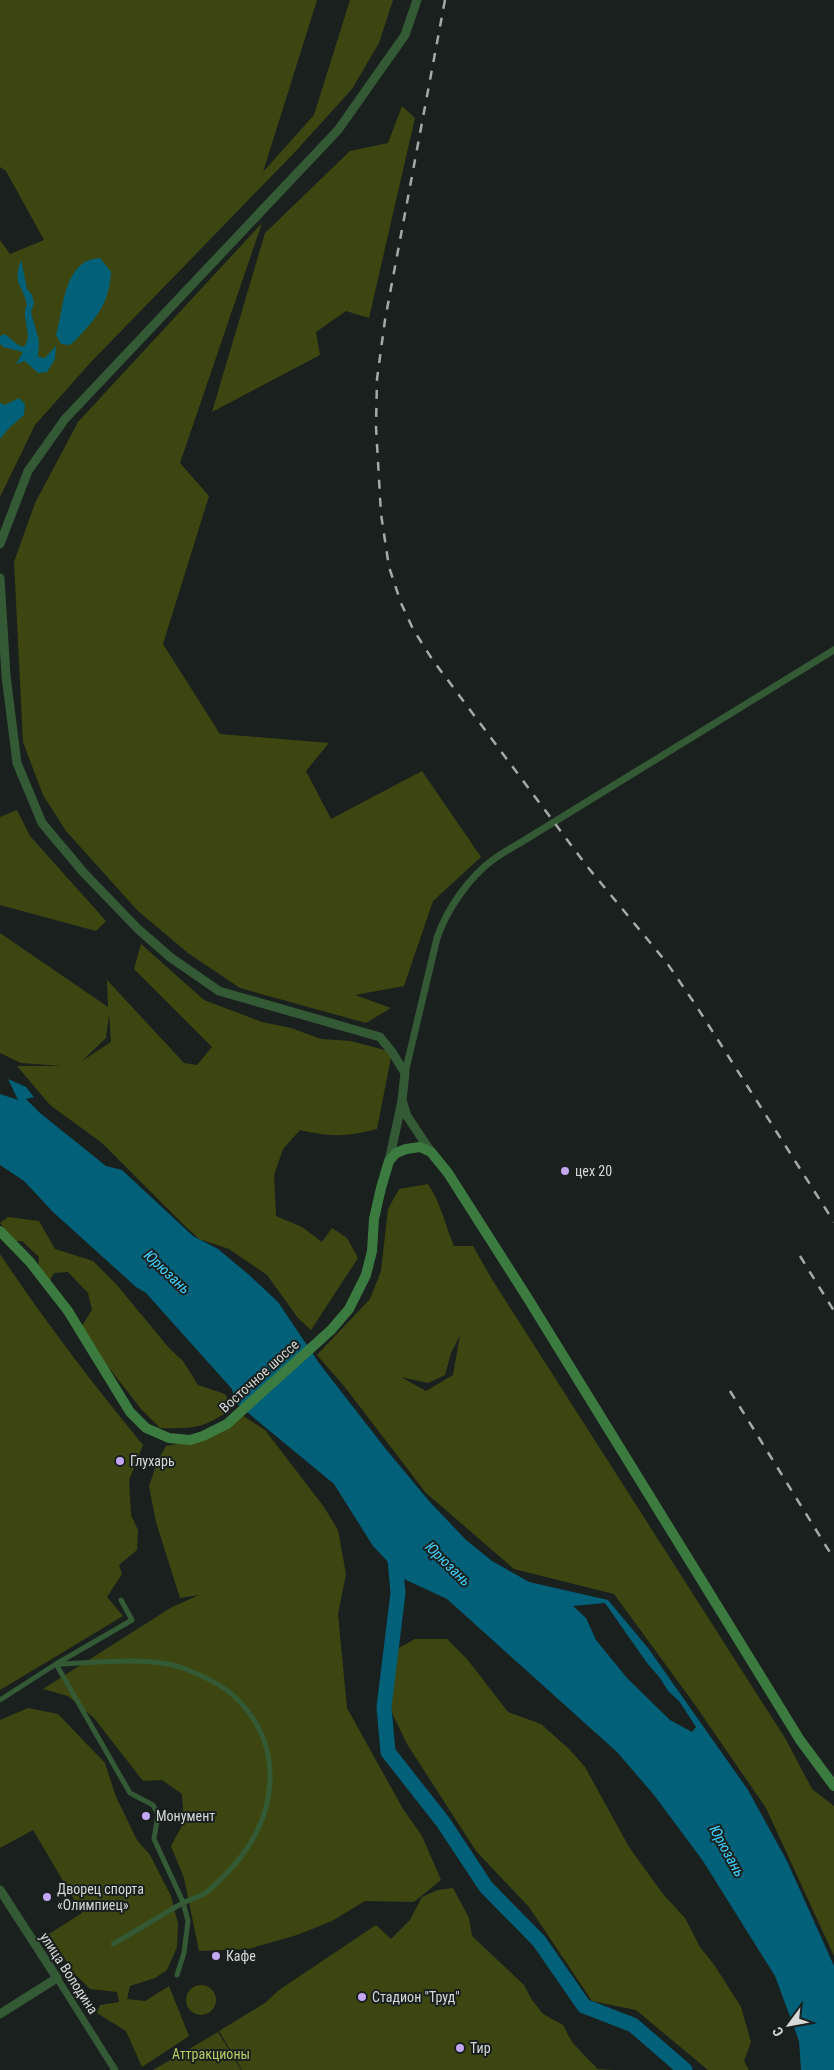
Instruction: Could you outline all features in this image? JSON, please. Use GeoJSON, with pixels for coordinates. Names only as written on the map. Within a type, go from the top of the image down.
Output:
{"type":"FeatureCollection","features":[{"type":"Feature","properties":{"kind":"main road"},"geometry":{"type":"LineString","coordinates":[[389,1161],[396,1153],[420,1147],[431,1152],[448,1173],[527,1297],[800,1740],[834,1786]]}},
{"type":"Feature","properties":{"kind":"main road","name":"Восточное шоссе"},"geometry":{"type":"LineString","coordinates":[[0,1231],[30,1262],[68,1311],[130,1412],[146,1428],[169,1438],[190,1440],[227,1424],[331,1330],[349,1310],[366,1275],[372,1251],[374,1219],[389,1161]]}},
{"type":"Feature","properties":{"kind":"street"},"geometry":{"type":"LineString","coordinates":[[0,544],[28,471],[65,419],[338,130],[405,35],[417,0]]}},
{"type":"Feature","properties":{"kind":"street"},"geometry":{"type":"LineString","coordinates":[[0,578],[6,676],[17,762],[42,823],[84,873],[138,929],[170,957],[219,992],[380,1037],[392,1052],[405,1074]]}},
{"type":"Feature","properties":{"kind":"street"},"geometry":{"type":"LineString","coordinates":[[405,1074],[442,922],[470,882],[493,860],[834,650]]}},
{"type":"Feature","properties":{"kind":"street","name":"Восточное шоссе"},"geometry":{"type":"LineString","coordinates":[[389,1161],[402,1100],[405,1074]]}},
{"type":"Feature","properties":{"kind":"street"},"geometry":{"type":"LineString","coordinates":[[402,1100],[407,1116],[431,1152]]}},
{"type":"Feature","properties":{"kind":"street"},"geometry":{"type":"LineString","coordinates":[[0,1700],[56,1664],[132,1620],[121,1600]]}},
{"type":"Feature","properties":{"kind":"street"},"geometry":{"type":"LineString","coordinates":[[56,1664],[148,1661],[179,1667],[211,1680],[236,1697],[259,1728],[270,1758],[271,1786],[263,1821],[236,1863],[207,1892],[183,1902],[113,1944]]}},
{"type":"Feature","properties":{"kind":"street"},"geometry":{"type":"LineString","coordinates":[[56,1664],[130,1793],[153,1806],[158,1814],[154,1839],[183,1902],[188,1921],[184,1953],[177,1975]]}},
{"type":"Feature","properties":{"kind":"street","name":"улица Володина"},"geometry":{"type":"LineString","coordinates":[[0,1890],[115,2070]]}},
{"type":"Feature","properties":{"kind":"street"},"geometry":{"type":"LineString","coordinates":[[0,2014],[56,1978]]}},
{"type":"Feature","properties":{"kind":"green space"},"geometry":{"type":"Polygon","coordinates":[[[0,0],[317,0],[263,172],[314,115],[350,0],[393,0],[379,43],[352,89],[294,153],[91,362],[35,425],[0,497],[0,240],[10,254],[44,240],[6,171],[0,167],[0,0]]]}},
{"type":"Feature","properties":{"kind":"green space"},"geometry":{"type":"Polygon","coordinates":[[[402,106],[415,118],[369,318],[346,311],[316,332],[320,355],[212,412],[265,233],[350,151],[388,143],[402,106]]]}},
{"type":"Feature","properties":{"kind":"green space"},"geometry":{"type":"Polygon","coordinates":[[[262,223],[180,463],[209,496],[163,644],[220,734],[329,743],[306,771],[331,819],[422,771],[481,857],[433,901],[404,986],[355,995],[391,1008],[366,1023],[240,988],[188,953],[138,911],[66,831],[43,795],[23,742],[14,562],[35,503],[78,422],[262,223]]]}},
{"type":"Feature","properties":{"kind":"green space"},"geometry":{"type":"Polygon","coordinates":[[[17,810],[30,836],[106,921],[96,931],[0,905],[0,817],[17,810]]]}},
{"type":"Feature","properties":{"kind":"green space"},"geometry":{"type":"Polygon","coordinates":[[[0,933],[108,1007],[107,980],[184,1063],[197,1065],[212,1047],[134,969],[141,944],[204,1000],[262,1022],[291,1028],[321,1039],[351,1041],[392,1052],[377,1129],[356,1134],[338,1135],[300,1130],[283,1149],[274,1175],[276,1216],[302,1227],[322,1242],[332,1228],[347,1238],[358,1258],[311,1330],[298,1318],[267,1275],[229,1249],[199,1239],[102,1143],[50,1105],[17,1066],[62,1066],[21,1063],[0,1053],[0,933]],[[109,1014],[106,1038],[82,1061],[111,1042],[109,1014]]]}},
{"type":"Feature","properties":{"kind":"green space"},"geometry":{"type":"Polygon","coordinates":[[[428,1184],[440,1206],[454,1246],[473,1246],[493,1281],[785,1738],[812,1789],[834,1806],[834,1956],[766,1808],[693,1702],[614,1594],[514,1569],[426,1493],[344,1386],[317,1355],[370,1299],[381,1271],[388,1209],[399,1189],[428,1184]],[[460,1335],[451,1353],[445,1375],[428,1383],[401,1377],[426,1391],[453,1375],[460,1335]]]}},
{"type":"Feature","properties":{"kind":"green space"},"geometry":{"type":"Polygon","coordinates":[[[8,1217],[39,1221],[55,1249],[93,1261],[116,1284],[169,1348],[183,1361],[198,1385],[225,1394],[232,1408],[214,1420],[199,1426],[160,1428],[142,1410],[79,1330],[92,1310],[88,1293],[68,1272],[54,1273],[48,1284],[38,1272],[39,1257],[22,1241],[15,1241],[0,1223],[8,1217]]]}},
{"type":"Feature","properties":{"kind":"green space"},"geometry":{"type":"Polygon","coordinates":[[[0,1254],[69,1351],[143,1445],[129,1480],[131,1515],[138,1530],[137,1550],[119,1565],[122,1574],[107,1597],[123,1616],[0,1690],[0,1254]]]}},
{"type":"Feature","properties":{"kind":"green space"},"geometry":{"type":"Polygon","coordinates":[[[242,1415],[265,1430],[324,1507],[338,1530],[346,1574],[338,1614],[347,1708],[403,1809],[422,1836],[441,1880],[414,1902],[365,1901],[332,1921],[297,1935],[248,1949],[199,1951],[184,1878],[171,1846],[184,1822],[182,1794],[162,1780],[143,1781],[94,1718],[68,1696],[43,1689],[172,1607],[199,1595],[180,1598],[156,1522],[149,1486],[158,1460],[166,1446],[200,1440],[242,1415]]]}},
{"type":"Feature","properties":{"kind":"green space"},"geometry":{"type":"Polygon","coordinates":[[[415,1639],[447,1639],[467,1659],[508,1712],[541,1724],[569,1749],[585,1767],[629,1847],[663,1894],[685,1918],[700,1947],[715,1966],[741,2007],[751,2042],[744,2061],[749,2070],[708,2070],[636,2010],[592,2001],[529,1907],[476,1851],[407,1744],[393,1715],[386,1680],[388,1654],[415,1639]]]}},
{"type":"Feature","properties":{"kind":"green space"},"geometry":{"type":"Polygon","coordinates":[[[28,1708],[58,1714],[105,1763],[116,1797],[137,1840],[150,1855],[171,1896],[178,1924],[177,1947],[167,1970],[155,1978],[130,1986],[127,1999],[145,2001],[169,1986],[189,2036],[142,2067],[126,2031],[97,2013],[100,2005],[119,2002],[117,1992],[90,1989],[74,1973],[49,1934],[82,1913],[33,1830],[0,1848],[0,1720],[28,1708]]]}},
{"type":"Feature","properties":{"kind":"green space","name":"Стадион \"Труд\""},"geometry":{"type":"Polygon","coordinates":[[[453,1888],[469,1918],[472,1936],[524,1985],[532,2000],[543,2014],[563,2025],[572,2042],[598,2069],[613,2070],[242,2070],[219,2031],[265,2003],[279,1990],[376,1925],[391,1939],[410,1920],[422,1897],[438,1890],[453,1888]]]}},
{"type":"Feature","properties":{"kind":"green space"},"geometry":{"type":"Polygon","coordinates":[[[201,1985],[212,1989],[216,2000],[212,2011],[201,2015],[190,2011],[186,2000],[190,1989],[201,1985]]]}},
{"type":"Feature","properties":{"kind":"green space","name":"Аттракционы"},"geometry":{"type":"Polygon","coordinates":[[[218,2032],[241,2070],[153,2070],[218,2032]]]}},
{"type":"Feature","properties":{"kind":"water"},"geometry":{"type":"Polygon","coordinates":[[[100,258],[111,272],[110,283],[104,302],[95,318],[75,341],[69,345],[61,344],[56,335],[67,288],[72,276],[79,267],[88,261],[100,258]]]}},
{"type":"Feature","properties":{"kind":"water"},"geometry":{"type":"Polygon","coordinates":[[[21,260],[27,289],[32,295],[34,303],[31,312],[39,341],[38,357],[45,358],[56,346],[55,359],[47,372],[38,373],[25,361],[16,364],[23,352],[3,347],[0,343],[0,336],[5,334],[18,345],[24,347],[27,342],[25,310],[27,305],[18,280],[21,260]]]}},
{"type":"Feature","properties":{"kind":"water"},"geometry":{"type":"Polygon","coordinates":[[[19,398],[25,404],[24,415],[0,439],[0,403],[5,405],[19,398]]]}},
{"type":"Feature","properties":{"kind":"water","name":"Юрюзань"},"geometry":{"type":"Polygon","coordinates":[[[8,1079],[26,1087],[34,1097],[26,1099],[40,1113],[106,1166],[122,1170],[193,1236],[218,1249],[278,1302],[319,1363],[385,1448],[429,1501],[466,1540],[492,1561],[529,1582],[608,1600],[648,1648],[748,1790],[787,1861],[834,1966],[834,2070],[801,2070],[799,2041],[775,1976],[703,1861],[654,1795],[617,1752],[447,1599],[404,1579],[373,1546],[334,1484],[236,1403],[232,1389],[146,1293],[136,1287],[53,1212],[24,1181],[0,1165],[0,1094],[18,1100],[8,1079]],[[605,1603],[573,1606],[586,1618],[596,1640],[627,1678],[670,1720],[692,1732],[696,1727],[679,1701],[668,1691],[605,1603]]]}},
{"type":"Feature","properties":{"kind":"waterway"},"geometry":{"type":"LineString","coordinates":[[394,1549],[398,1593],[384,1707],[388,1752],[443,1822],[486,1887],[539,1941],[584,2006],[633,2025],[685,2070]]}},
{"type":"Feature","properties":{"kind":"railway"},"geometry":{"type":"LineString","coordinates":[[445,0],[385,320],[377,379],[376,427],[381,514],[389,567],[401,603],[413,629],[432,659],[586,865],[667,963],[834,1222]]}},
{"type":"Feature","properties":{"kind":"railway"},"geometry":{"type":"LineString","coordinates":[[800,1256],[834,1311]]}},
{"type":"Feature","properties":{"kind":"railway"},"geometry":{"type":"LineString","coordinates":[[730,1391],[834,1559]]}},
{"type":"Feature","properties":{"kind":"place","name":"цех 20"},"geometry":{"type":"Point","coordinates":[565,1171]}},
{"type":"Feature","properties":{"kind":"place","name":"Глухарь"},"geometry":{"type":"Point","coordinates":[120,1461]}},
{"type":"Feature","properties":{"kind":"place","name":"Монумент"},"geometry":{"type":"Point","coordinates":[146,1816]}},
{"type":"Feature","properties":{"kind":"place","name":"Дворец спорта «Олимпиец»"},"geometry":{"type":"Point","coordinates":[47,1897]}},
{"type":"Feature","properties":{"kind":"place","name":"Кафе"},"geometry":{"type":"Point","coordinates":[216,1956]}},
{"type":"Feature","properties":{"kind":"place","name":"Стадион \"Труд\""},"geometry":{"type":"Point","coordinates":[362,1997]}},
{"type":"Feature","properties":{"kind":"place","name":"Тир"},"geometry":{"type":"Point","coordinates":[460,2048]}}]}
